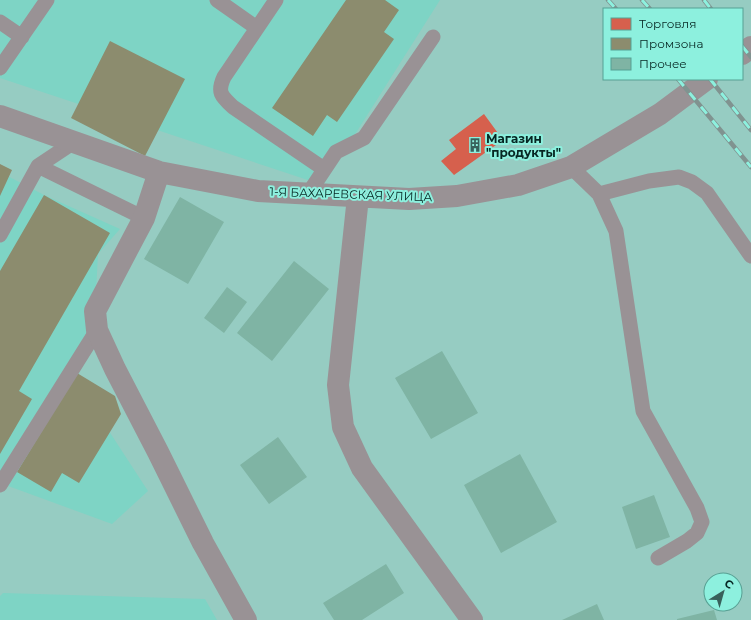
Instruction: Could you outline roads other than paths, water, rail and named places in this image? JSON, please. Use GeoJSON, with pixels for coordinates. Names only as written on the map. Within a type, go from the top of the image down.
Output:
{"type":"FeatureCollection","features":[{"type":"Feature","properties":{"kind":"street"},"geometry":{"type":"LineString","coordinates":[[743,53],[751,47]]}},
{"type":"Feature","properties":{"kind":"street","name":"1-Я БАХАРЕВСКАЯ УЛИЦА"},"geometry":{"type":"LineString","coordinates":[[0,116],[159,172],[258,190],[358,197],[409,198],[457,196],[518,185],[571,167],[660,114],[705,80]]}},
{"type":"Feature","properties":{"kind":"street"},"geometry":{"type":"LineString","coordinates":[[159,172],[144,218],[95,311],[97,330],[114,369],[158,452],[203,543],[246,620]]}},
{"type":"Feature","properties":{"kind":"street"},"geometry":{"type":"LineString","coordinates":[[358,197],[338,385],[343,428],[362,468],[472,620]]}},
{"type":"Feature","properties":{"kind":"lane"},"geometry":{"type":"LineString","coordinates":[[0,68],[47,0]]}},
{"type":"Feature","properties":{"kind":"lane"},"geometry":{"type":"LineString","coordinates":[[217,0],[257,28]]}},
{"type":"Feature","properties":{"kind":"lane"},"geometry":{"type":"LineString","coordinates":[[276,0],[224,77],[220,86],[222,97],[233,107],[324,169]]}},
{"type":"Feature","properties":{"kind":"lane"},"geometry":{"type":"LineString","coordinates":[[0,22],[22,37]]}},
{"type":"Feature","properties":{"kind":"lane"},"geometry":{"type":"LineString","coordinates":[[308,194],[336,152],[364,138],[433,37]]}},
{"type":"Feature","properties":{"kind":"lane"},"geometry":{"type":"LineString","coordinates":[[0,235],[38,166],[74,142]]}},
{"type":"Feature","properties":{"kind":"lane"},"geometry":{"type":"LineString","coordinates":[[38,166],[144,218]]}},
{"type":"Feature","properties":{"kind":"lane"},"geometry":{"type":"LineString","coordinates":[[571,167],[599,194],[616,231],[643,411],[697,508],[702,522],[697,533],[687,541],[658,558]]}},
{"type":"Feature","properties":{"kind":"lane"},"geometry":{"type":"LineString","coordinates":[[599,194],[648,181],[671,178],[678,178],[692,182],[707,193],[751,256]]}},
{"type":"Feature","properties":{"kind":"lane"},"geometry":{"type":"LineString","coordinates":[[0,485],[97,330]]}},
{"type":"Feature","properties":{"kind":"railway"},"geometry":{"type":"LineString","coordinates":[[608,0],[615,8]]}},
{"type":"Feature","properties":{"kind":"railway"},"geometry":{"type":"LineString","coordinates":[[642,0],[649,8]]}},
{"type":"Feature","properties":{"kind":"railway"},"geometry":{"type":"LineString","coordinates":[[704,0],[710,8]]}},
{"type":"Feature","properties":{"kind":"railway"},"geometry":{"type":"LineString","coordinates":[[743,47],[751,57]]}},
{"type":"Feature","properties":{"kind":"railway"},"geometry":{"type":"LineString","coordinates":[[679,80],[751,167]]}},
{"type":"Feature","properties":{"kind":"railway"},"geometry":{"type":"LineString","coordinates":[[711,80],[751,130]]}},
{"type":"Feature","properties":{"kind":"place","name":"Магазин \"продукты\""},"geometry":{"type":"Point","coordinates":[475,145]}}]}
